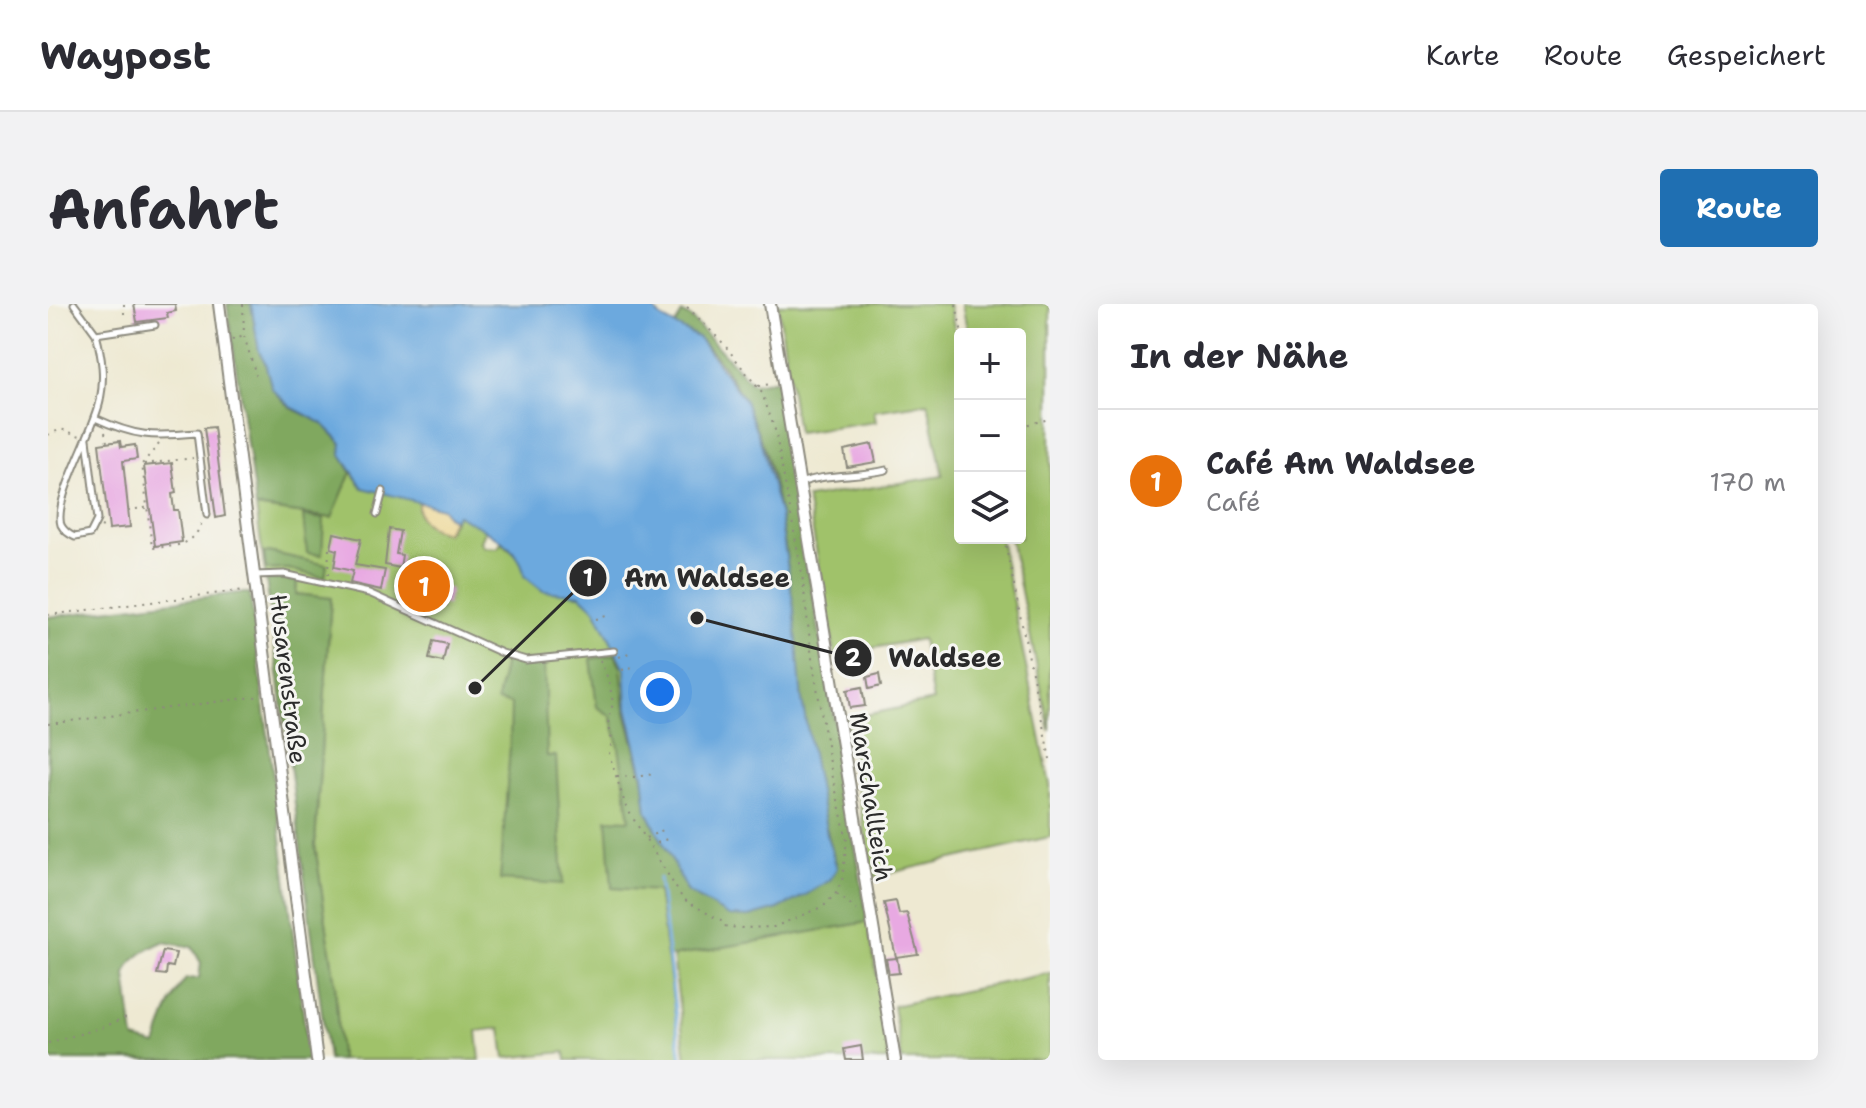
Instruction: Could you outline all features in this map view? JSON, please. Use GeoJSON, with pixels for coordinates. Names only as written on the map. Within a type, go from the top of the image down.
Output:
{"type":"FeatureCollection","features":[{"type":"Feature","properties":{"kind":"street","name":"Husarenstraße"},"geometry":{"type":"LineString","coordinates":[[219,304],[317,1060]]}},
{"type":"Feature","properties":{"kind":"street","name":"Marschallteich"},"geometry":{"type":"LineString","coordinates":[[770,304],[895,1060]]}},
{"type":"Feature","properties":{"kind":"lane"},"geometry":{"type":"LineString","coordinates":[[74,304],[96,334],[103,368],[100,403],[65,495],[60,520],[64,530],[75,537],[90,534],[96,524],[87,439]]}},
{"type":"Feature","properties":{"kind":"lane"},"geometry":{"type":"LineString","coordinates":[[96,334],[155,325]]}},
{"type":"Feature","properties":{"kind":"lane"},"geometry":{"type":"LineString","coordinates":[[95,418],[134,434],[163,436],[197,433],[207,515]]}},
{"type":"Feature","properties":{"kind":"lane"},"geometry":{"type":"LineString","coordinates":[[799,483],[886,470]]}},
{"type":"Feature","properties":{"kind":"lane"},"geometry":{"type":"LineString","coordinates":[[377,514],[383,491]]}},
{"type":"Feature","properties":{"kind":"lane"},"geometry":{"type":"LineString","coordinates":[[254,575],[284,574],[369,593],[502,653],[526,660],[615,654]]}},
{"type":"Feature","properties":{"kind":"path"},"geometry":{"type":"LineString","coordinates":[[124,304],[125,329]]}},
{"type":"Feature","properties":{"kind":"path"},"geometry":{"type":"LineString","coordinates":[[243,304],[244,336],[256,375]]}},
{"type":"Feature","properties":{"kind":"path"},"geometry":{"type":"LineString","coordinates":[[591,654],[600,659],[609,681],[613,703],[608,720],[612,741],[609,754],[626,807],[683,899],[721,921],[724,926],[738,928],[774,927],[824,906],[836,893],[844,871],[847,840],[831,769],[812,658],[802,574],[775,430],[757,386],[723,343],[684,304]]}},
{"type":"Feature","properties":{"kind":"path"},"geometry":{"type":"LineString","coordinates":[[956,304],[961,328]]}},
{"type":"Feature","properties":{"kind":"path"},"geometry":{"type":"LineString","coordinates":[[757,386],[782,382]]}},
{"type":"Feature","properties":{"kind":"path"},"geometry":{"type":"LineString","coordinates":[[1026,425],[1050,419]]}},
{"type":"Feature","properties":{"kind":"path"},"geometry":{"type":"LineString","coordinates":[[104,422],[107,442]]}},
{"type":"Feature","properties":{"kind":"path"},"geometry":{"type":"LineString","coordinates":[[48,435],[61,429],[87,439]]}},
{"type":"Feature","properties":{"kind":"path"},"geometry":{"type":"LineString","coordinates":[[163,436],[142,464],[152,548],[184,545],[193,539],[207,515]]}},
{"type":"Feature","properties":{"kind":"path"},"geometry":{"type":"LineString","coordinates":[[142,464],[200,457]]}},
{"type":"Feature","properties":{"kind":"path"},"geometry":{"type":"LineString","coordinates":[[128,510],[149,507]]}},
{"type":"Feature","properties":{"kind":"path"},"geometry":{"type":"LineString","coordinates":[[96,524],[114,533]]}},
{"type":"Feature","properties":{"kind":"path"},"geometry":{"type":"LineString","coordinates":[[1005,544],[1050,759]]}},
{"type":"Feature","properties":{"kind":"path"},"geometry":{"type":"LineString","coordinates":[[328,583],[329,548]]}},
{"type":"Feature","properties":{"kind":"path"},"geometry":{"type":"LineString","coordinates":[[48,615],[243,590]]}},
{"type":"Feature","properties":{"kind":"path"},"geometry":{"type":"LineString","coordinates":[[420,615],[424,599]]}},
{"type":"Feature","properties":{"kind":"path"},"geometry":{"type":"LineString","coordinates":[[596,619],[606,616]]}},
{"type":"Feature","properties":{"kind":"path"},"geometry":{"type":"LineString","coordinates":[[615,654],[629,653]]}},
{"type":"Feature","properties":{"kind":"path"},"geometry":{"type":"LineString","coordinates":[[622,670],[636,666]]}},
{"type":"Feature","properties":{"kind":"path"},"geometry":{"type":"LineString","coordinates":[[48,724],[269,695]]}},
{"type":"Feature","properties":{"kind":"path"},"geometry":{"type":"LineString","coordinates":[[617,776],[654,774]]}},
{"type":"Feature","properties":{"kind":"path"},"geometry":{"type":"LineString","coordinates":[[646,838],[663,830]]}},
{"type":"Feature","properties":{"kind":"path"},"geometry":{"type":"LineString","coordinates":[[657,843],[667,839]]}},
{"type":"Feature","properties":{"kind":"path"},"geometry":{"type":"LineString","coordinates":[[836,893],[871,920]]}},
{"type":"Feature","properties":{"kind":"path"},"geometry":{"type":"LineString","coordinates":[[48,1043],[104,1027],[130,1015]]}},
{"type":"Feature","properties":{"kind":"green space"},"geometry":{"type":"Polygon","coordinates":[[[227,304],[251,304],[259,351],[272,389],[291,408],[322,423],[342,444],[341,455],[351,472],[332,518],[256,507],[227,304]]]}},
{"type":"Feature","properties":{"kind":"green space"},"geometry":{"type":"Polygon","coordinates":[[[778,304],[949,304],[954,328],[954,544],[1001,544],[1050,785],[1050,837],[872,877],[846,719],[933,701],[922,639],[835,655],[807,498],[943,476],[928,403],[874,411],[876,422],[797,433],[778,304]]]}},
{"type":"Feature","properties":{"kind":"green space"},"geometry":{"type":"Polygon","coordinates":[[[962,304],[1050,304],[1050,731],[1011,544],[1026,544],[1026,328],[967,328],[962,304]]]}},
{"type":"Feature","properties":{"kind":"green space"},"geometry":{"type":"Polygon","coordinates":[[[682,313],[689,316],[752,384],[777,380],[868,922],[667,957],[658,891],[612,888],[607,819],[630,820],[618,741],[611,716],[597,707],[591,659],[615,654],[621,667],[625,709],[644,781],[647,811],[689,892],[778,909],[830,880],[837,867],[809,743],[787,559],[768,464],[752,419],[731,377],[701,340],[674,326],[682,313]]]}},
{"type":"Feature","properties":{"kind":"green space"},"geometry":{"type":"Polygon","coordinates":[[[351,472],[363,488],[419,500],[421,519],[430,527],[449,530],[457,514],[485,530],[481,542],[484,547],[498,548],[501,542],[518,556],[524,567],[571,594],[580,595],[595,609],[625,669],[627,708],[646,797],[681,1060],[566,1060],[565,1052],[505,1058],[501,1028],[477,1031],[480,1060],[340,1060],[335,984],[315,845],[331,599],[296,594],[297,582],[266,580],[256,507],[331,518],[351,472]]]}},
{"type":"Feature","properties":{"kind":"green space"},"geometry":{"type":"Polygon","coordinates":[[[303,516],[324,519],[322,555],[307,553],[303,516]]]}},
{"type":"Feature","properties":{"kind":"green space"},"geometry":{"type":"Polygon","coordinates":[[[264,553],[327,565],[325,578],[288,569],[266,570],[264,553]]]}},
{"type":"Feature","properties":{"kind":"green space"},"geometry":{"type":"Polygon","coordinates":[[[266,580],[297,581],[296,594],[331,598],[315,845],[335,984],[340,1060],[328,1060],[266,580]]]}},
{"type":"Feature","properties":{"kind":"green space"},"geometry":{"type":"Polygon","coordinates":[[[250,593],[309,1060],[48,1060],[48,617],[250,593]],[[163,942],[145,951],[131,964],[126,975],[134,1039],[156,1045],[181,985],[186,979],[199,978],[201,963],[192,947],[163,942]]]}},
{"type":"Feature","properties":{"kind":"green space"},"geometry":{"type":"Polygon","coordinates":[[[505,659],[544,664],[547,756],[556,756],[563,884],[500,880],[511,704],[497,701],[505,659]]]}},
{"type":"Feature","properties":{"kind":"green space"},"geometry":{"type":"Polygon","coordinates":[[[868,922],[891,1060],[686,1060],[673,955],[868,922]]]}},
{"type":"Feature","properties":{"kind":"green space"},"geometry":{"type":"Polygon","coordinates":[[[1050,973],[1050,1060],[902,1060],[893,1006],[1050,973]]]}},
{"type":"Feature","properties":{"kind":"sand"},"geometry":{"type":"Polygon","coordinates":[[[419,500],[442,508],[453,519],[446,533],[424,522],[419,513],[419,500]]]}},
{"type":"Feature","properties":{"kind":"water"},"geometry":{"type":"Polygon","coordinates":[[[251,304],[650,304],[661,318],[699,338],[745,401],[760,440],[780,516],[794,609],[802,701],[828,839],[837,868],[830,880],[778,909],[749,917],[729,916],[688,892],[647,811],[643,775],[627,708],[625,669],[595,609],[580,595],[543,591],[524,576],[522,565],[509,547],[457,515],[453,519],[442,508],[363,488],[341,455],[342,443],[322,423],[291,407],[272,389],[259,351],[251,304]]]}},
{"type":"Feature","properties":{"kind":"building"},"geometry":{"type":"Polygon","coordinates":[[[134,304],[175,304],[176,311],[167,313],[168,318],[137,322],[134,304]]]}},
{"type":"Feature","properties":{"kind":"building"},"geometry":{"type":"Polygon","coordinates":[[[214,427],[225,516],[216,518],[204,428],[214,427]]]}},
{"type":"Feature","properties":{"kind":"building"},"geometry":{"type":"Polygon","coordinates":[[[120,441],[121,447],[135,445],[137,459],[123,461],[130,527],[109,529],[99,444],[120,441]]]}},
{"type":"Feature","properties":{"kind":"building"},"geometry":{"type":"Polygon","coordinates":[[[872,444],[876,462],[847,467],[844,450],[872,444]]]}},
{"type":"Feature","properties":{"kind":"building"},"geometry":{"type":"Polygon","coordinates":[[[172,463],[176,493],[172,494],[174,510],[178,510],[182,542],[155,546],[144,466],[172,463]]]}},
{"type":"Feature","properties":{"kind":"building"},"geometry":{"type":"Polygon","coordinates":[[[389,529],[400,531],[396,554],[402,555],[400,568],[385,565],[389,529]]]}},
{"type":"Feature","properties":{"kind":"building"},"geometry":{"type":"Polygon","coordinates":[[[334,533],[361,539],[355,565],[385,570],[381,590],[350,583],[353,571],[334,567],[337,550],[331,548],[334,533]]]}},
{"type":"Feature","properties":{"kind":"building"},"geometry":{"type":"Polygon","coordinates":[[[413,573],[426,576],[424,583],[451,589],[447,605],[408,596],[413,573]]]}},
{"type":"Feature","properties":{"kind":"building"},"geometry":{"type":"Polygon","coordinates":[[[433,641],[447,644],[443,662],[429,659],[433,641]]]}},
{"type":"Feature","properties":{"kind":"building"},"geometry":{"type":"Polygon","coordinates":[[[879,674],[881,686],[869,689],[867,677],[879,674]]]}},
{"type":"Feature","properties":{"kind":"building"},"geometry":{"type":"Polygon","coordinates":[[[862,687],[865,706],[850,708],[847,690],[862,687]]]}},
{"type":"Feature","properties":{"kind":"building"},"geometry":{"type":"Polygon","coordinates":[[[896,901],[899,914],[907,913],[918,954],[896,957],[884,903],[896,901]]]}},
{"type":"Feature","properties":{"kind":"building"},"geometry":{"type":"Polygon","coordinates":[[[163,951],[176,953],[173,967],[167,966],[166,975],[157,974],[163,951]]]}},
{"type":"Feature","properties":{"kind":"building"},"geometry":{"type":"Polygon","coordinates":[[[897,958],[899,973],[889,974],[886,959],[897,958]]]}},
{"type":"Feature","properties":{"kind":"building"},"geometry":{"type":"Polygon","coordinates":[[[861,1046],[863,1060],[846,1060],[844,1049],[861,1046]]]}},
{"type":"Feature","properties":{"kind":"waterway"},"geometry":{"type":"LineString","coordinates":[[659,878],[681,1060]]}},
{"type":"Feature","properties":{"kind":"place","name":"Café Am Waldsee"},"geometry":{"type":"Point","coordinates":[424,586]}},
{"type":"Feature","properties":{"kind":"place","name":"Waldsee"},"geometry":{"type":"Point","coordinates":[697,618]}},
{"type":"Feature","properties":{"kind":"place","name":"Am Waldsee"},"geometry":{"type":"Point","coordinates":[475,688]}}]}
